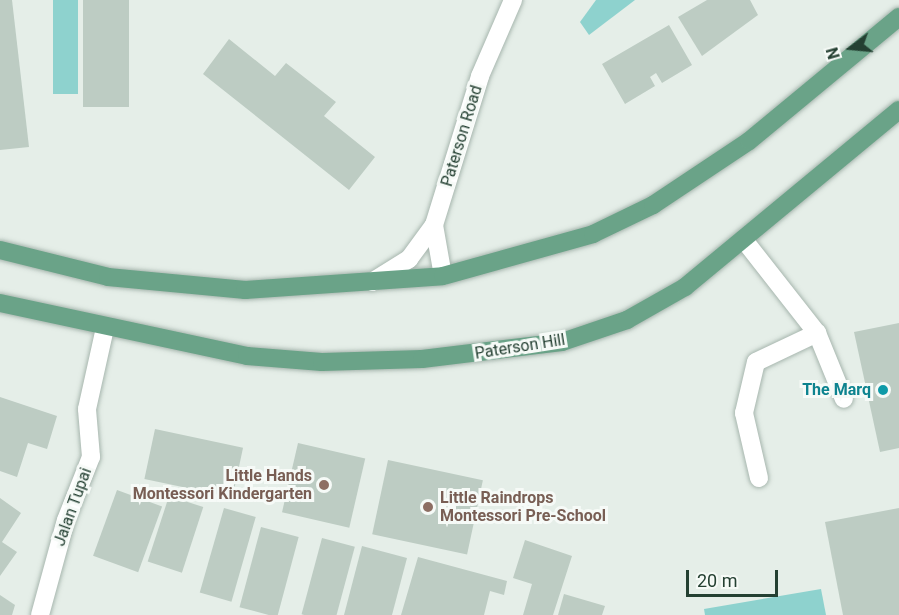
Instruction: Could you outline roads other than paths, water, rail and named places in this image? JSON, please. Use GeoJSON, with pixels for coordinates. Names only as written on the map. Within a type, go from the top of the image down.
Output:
{"type":"FeatureCollection","features":[{"type":"Feature","properties":{"kind":"main road"},"geometry":{"type":"LineString","coordinates":[[0,249],[108,277],[245,291],[368,285],[443,276],[593,234],[653,205],[749,141],[899,17]]}},
{"type":"Feature","properties":{"kind":"main road","name":"Paterson Hill"},"geometry":{"type":"LineString","coordinates":[[105,328],[247,356],[322,362],[371,363],[502,352],[562,342],[627,320],[685,287],[899,110]]}},
{"type":"Feature","properties":{"kind":"main road"},"geometry":{"type":"LineString","coordinates":[[0,303],[105,328]]}},
{"type":"Feature","properties":{"kind":"street","name":"Paterson Road"},"geometry":{"type":"LineString","coordinates":[[443,276],[434,225],[480,76],[513,0]]}},
{"type":"Feature","properties":{"kind":"street"},"geometry":{"type":"LineString","coordinates":[[368,285],[409,259],[434,225]]}},
{"type":"Feature","properties":{"kind":"street"},"geometry":{"type":"LineString","coordinates":[[744,240],[817,333],[844,399]]}},
{"type":"Feature","properties":{"kind":"street","name":"Jalan Tupai"},"geometry":{"type":"LineString","coordinates":[[40,615],[66,520],[91,457],[87,409],[105,328]]}},
{"type":"Feature","properties":{"kind":"street"},"geometry":{"type":"LineString","coordinates":[[759,478],[744,413],[756,362],[817,333]]}},
{"type":"Feature","properties":{"kind":"water"},"geometry":{"type":"Polygon","coordinates":[[[53,0],[78,0],[78,94],[53,94],[53,0]]]}},
{"type":"Feature","properties":{"kind":"water"},"geometry":{"type":"Polygon","coordinates":[[[596,0],[635,0],[589,35],[580,22],[596,0]]]}},
{"type":"Feature","properties":{"kind":"water"},"geometry":{"type":"Polygon","coordinates":[[[821,589],[826,615],[705,615],[704,609],[821,589]]]}},
{"type":"Feature","properties":{"kind":"place","name":"The Marq"},"geometry":{"type":"Point","coordinates":[883,390]}},
{"type":"Feature","properties":{"kind":"place","name":"Little Hands Montessori Kindergarten"},"geometry":{"type":"Point","coordinates":[324,485]}},
{"type":"Feature","properties":{"kind":"place","name":"Little Raindrops Montessori Pre-School"},"geometry":{"type":"Point","coordinates":[428,507]}}]}
